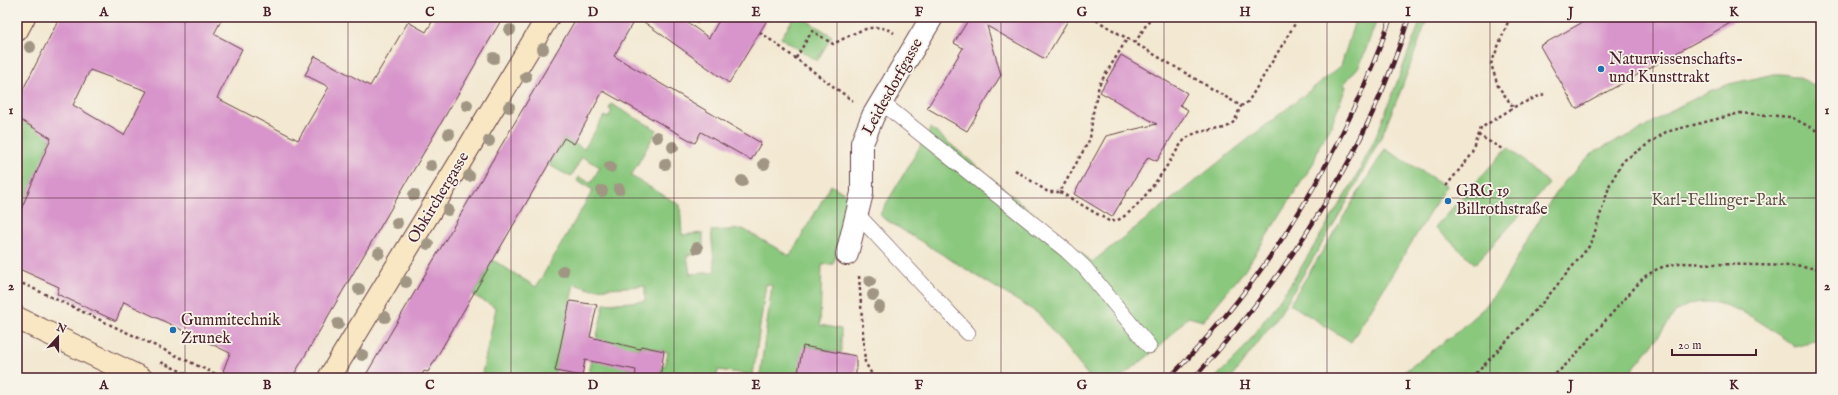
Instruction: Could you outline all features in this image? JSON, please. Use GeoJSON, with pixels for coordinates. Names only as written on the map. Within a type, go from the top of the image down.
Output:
{"type":"FeatureCollection","features":[{"type":"Feature","properties":{"kind":"street"},"geometry":{"type":"LineString","coordinates":[[17,30],[24,17]]}},
{"type":"Feature","properties":{"kind":"street","name":"Obkirchergasse"},"geometry":{"type":"LineString","coordinates":[[329,378],[548,17]]}},
{"type":"Feature","properties":{"kind":"street","name":"Leidesdorfgasse"},"geometry":{"type":"LineString","coordinates":[[847,254],[864,180],[862,143],[877,109],[932,17]]}},
{"type":"Feature","properties":{"kind":"street"},"geometry":{"type":"LineString","coordinates":[[17,318],[141,378]]}},
{"type":"Feature","properties":{"kind":"lane"},"geometry":{"type":"LineString","coordinates":[[877,109],[1067,251],[1085,268],[1149,346]]}},
{"type":"Feature","properties":{"kind":"lane"},"geometry":{"type":"LineString","coordinates":[[857,214],[968,333]]}},
{"type":"Feature","properties":{"kind":"path"},"geometry":{"type":"LineString","coordinates":[[697,23],[700,17]]}},
{"type":"Feature","properties":{"kind":"path"},"geometry":{"type":"LineString","coordinates":[[1091,17],[1241,106]]}},
{"type":"Feature","properties":{"kind":"path"},"geometry":{"type":"LineString","coordinates":[[1135,43],[1151,17]]}},
{"type":"Feature","properties":{"kind":"path"},"geometry":{"type":"LineString","coordinates":[[1015,170],[1048,192],[1060,192],[1109,221],[1122,218],[1149,191],[1164,172],[1184,139],[1201,130],[1219,130],[1227,127],[1235,120],[1241,106],[1248,102],[1299,17]]}},
{"type":"Feature","properties":{"kind":"path"},"geometry":{"type":"LineString","coordinates":[[1510,17],[1491,64],[1498,86],[1513,107]]}},
{"type":"Feature","properties":{"kind":"path"},"geometry":{"type":"LineString","coordinates":[[796,58],[812,31],[834,44],[866,27],[888,29],[914,46]]}},
{"type":"Feature","properties":{"kind":"path"},"geometry":{"type":"LineString","coordinates":[[760,32],[796,58],[877,109]]}},
{"type":"Feature","properties":{"kind":"path"},"geometry":{"type":"LineString","coordinates":[[1060,192],[1090,138],[1093,113],[1099,85],[1127,38]]}},
{"type":"Feature","properties":{"kind":"path"},"geometry":{"type":"LineString","coordinates":[[1446,186],[1473,152],[1481,128],[1513,107],[1544,94]]}},
{"type":"Feature","properties":{"kind":"path"},"geometry":{"type":"LineString","coordinates":[[1472,378],[1544,301],[1591,244],[1610,184],[1623,161],[1666,132],[1740,113],[1791,117],[1821,133]]}},
{"type":"Feature","properties":{"kind":"path"},"geometry":{"type":"LineString","coordinates":[[1478,136],[1504,150]]}},
{"type":"Feature","properties":{"kind":"path"},"geometry":{"type":"LineString","coordinates":[[847,254],[858,266],[865,362],[874,378]]}},
{"type":"Feature","properties":{"kind":"path"},"geometry":{"type":"LineString","coordinates":[[1550,378],[1569,362],[1644,277],[1659,268],[1679,263],[1792,266],[1821,269]]}},
{"type":"Feature","properties":{"kind":"path"},"geometry":{"type":"LineString","coordinates":[[17,281],[224,378]]}},
{"type":"Feature","properties":{"kind":"green space"},"geometry":{"type":"Polygon","coordinates":[[[794,17],[801,17],[832,36],[817,61],[781,38],[794,17]]]}},
{"type":"Feature","properties":{"kind":"green space"},"geometry":{"type":"Polygon","coordinates":[[[1356,17],[1378,17],[1360,65],[1344,84],[1346,87],[1330,129],[1319,146],[1314,162],[1245,270],[1203,321],[1188,317],[1162,345],[1120,378],[1090,378],[1039,314],[883,218],[880,214],[931,128],[1092,262],[1341,66],[1356,17]]]}},
{"type":"Feature","properties":{"kind":"green space"},"geometry":{"type":"Polygon","coordinates":[[[1422,17],[1428,17],[1401,90],[1381,137],[1344,207],[1279,315],[1231,378],[1215,378],[1242,351],[1292,282],[1356,177],[1376,137],[1422,17]]]}},
{"type":"Feature","properties":{"kind":"green space","name":"Karl-Fellinger-Park"},"geometry":{"type":"Polygon","coordinates":[[[1774,74],[1799,78],[1821,90],[1821,339],[1795,347],[1769,328],[1737,310],[1721,304],[1705,302],[1689,305],[1675,313],[1653,344],[1625,378],[1396,378],[1452,336],[1485,307],[1503,283],[1554,195],[1566,180],[1595,151],[1641,130],[1670,111],[1708,92],[1729,84],[1774,74]]]}},
{"type":"Feature","properties":{"kind":"green space"},"geometry":{"type":"Polygon","coordinates":[[[611,104],[657,130],[631,176],[680,205],[682,235],[703,233],[703,253],[687,255],[690,274],[715,272],[711,231],[743,229],[790,256],[831,185],[847,195],[849,219],[833,264],[822,265],[820,325],[841,329],[841,353],[804,346],[797,378],[770,378],[760,376],[772,285],[766,284],[753,375],[718,370],[717,378],[660,378],[662,369],[637,365],[638,360],[665,366],[668,352],[641,346],[640,349],[630,347],[626,368],[636,370],[635,378],[588,378],[604,304],[645,301],[645,286],[590,289],[574,284],[554,378],[481,378],[496,308],[473,295],[493,260],[536,287],[593,190],[577,181],[579,177],[591,183],[600,167],[582,157],[571,177],[549,165],[564,138],[584,149],[604,116],[608,118],[612,111],[609,109],[611,104]]]}},
{"type":"Feature","properties":{"kind":"green space"},"geometry":{"type":"Polygon","coordinates":[[[17,118],[51,137],[44,154],[63,163],[37,172],[17,219],[17,118]]]}},
{"type":"Feature","properties":{"kind":"green space"},"geometry":{"type":"Polygon","coordinates":[[[1508,147],[1549,184],[1475,264],[1435,227],[1508,147]]]}},
{"type":"Feature","properties":{"kind":"green space"},"geometry":{"type":"Polygon","coordinates":[[[1385,149],[1446,186],[1351,342],[1290,304],[1385,149]]]}},
{"type":"Feature","properties":{"kind":"building"},"geometry":{"type":"Polygon","coordinates":[[[60,17],[223,17],[214,34],[242,49],[217,98],[298,140],[329,87],[305,75],[315,56],[370,86],[408,22],[426,32],[435,17],[503,17],[292,378],[237,378],[223,371],[230,353],[124,302],[116,321],[57,294],[59,287],[17,268],[17,219],[51,138],[17,118],[17,101],[60,17]],[[90,70],[73,105],[124,135],[147,91],[90,70]]]}},
{"type":"Feature","properties":{"kind":"building"},"geometry":{"type":"Polygon","coordinates":[[[577,17],[636,17],[614,56],[761,143],[751,160],[701,132],[695,143],[603,91],[574,144],[564,138],[428,372],[424,371],[420,378],[364,378],[577,17]]]}},
{"type":"Feature","properties":{"kind":"building"},"geometry":{"type":"Polygon","coordinates":[[[637,17],[680,17],[709,38],[721,17],[769,17],[729,83],[637,17]]]}},
{"type":"Feature","properties":{"kind":"building"},"geometry":{"type":"Polygon","coordinates":[[[970,17],[1070,17],[1045,59],[987,26],[1001,75],[967,131],[927,108],[963,48],[954,43],[970,17]]]}},
{"type":"Feature","properties":{"kind":"building","name":"Naturwissenschafts- und Kunsttrakt"},"geometry":{"type":"Polygon","coordinates":[[[1592,17],[1741,17],[1576,109],[1540,46],[1592,17]]]}},
{"type":"Feature","properties":{"kind":"building"},"geometry":{"type":"Polygon","coordinates":[[[1121,55],[1187,93],[1180,105],[1188,110],[1157,161],[1148,157],[1112,217],[1074,194],[1106,136],[1157,124],[1100,92],[1121,55]]]}},
{"type":"Feature","properties":{"kind":"building"},"geometry":{"type":"Polygon","coordinates":[[[570,301],[597,305],[590,337],[640,349],[641,346],[664,351],[660,378],[635,378],[636,370],[585,360],[582,376],[555,371],[570,301]]]}},
{"type":"Feature","properties":{"kind":"building"},"geometry":{"type":"Polygon","coordinates":[[[803,346],[856,356],[856,378],[797,378],[803,346]]]}},
{"type":"Feature","properties":{"kind":"railway"},"geometry":{"type":"LineString","coordinates":[[1169,378],[1206,339],[1240,298],[1271,255],[1300,210],[1327,164],[1350,116],[1372,67],[1391,17]]}},
{"type":"Feature","properties":{"kind":"railway"},"geometry":{"type":"LineString","coordinates":[[1194,378],[1229,338],[1261,297],[1293,254],[1321,209],[1348,163],[1371,115],[1392,67],[1409,17]]}},
{"type":"Feature","properties":{"kind":"place","name":"Naturwissenschafts- und Kunsttrakt"},"geometry":{"type":"Point","coordinates":[1601,69]}},
{"type":"Feature","properties":{"kind":"place","name":"GRG 19 Billrothstraße"},"geometry":{"type":"Point","coordinates":[1448,201]}},
{"type":"Feature","properties":{"kind":"place","name":"Gummitechnik Zrunek"},"geometry":{"type":"Point","coordinates":[173,330]}}]}
